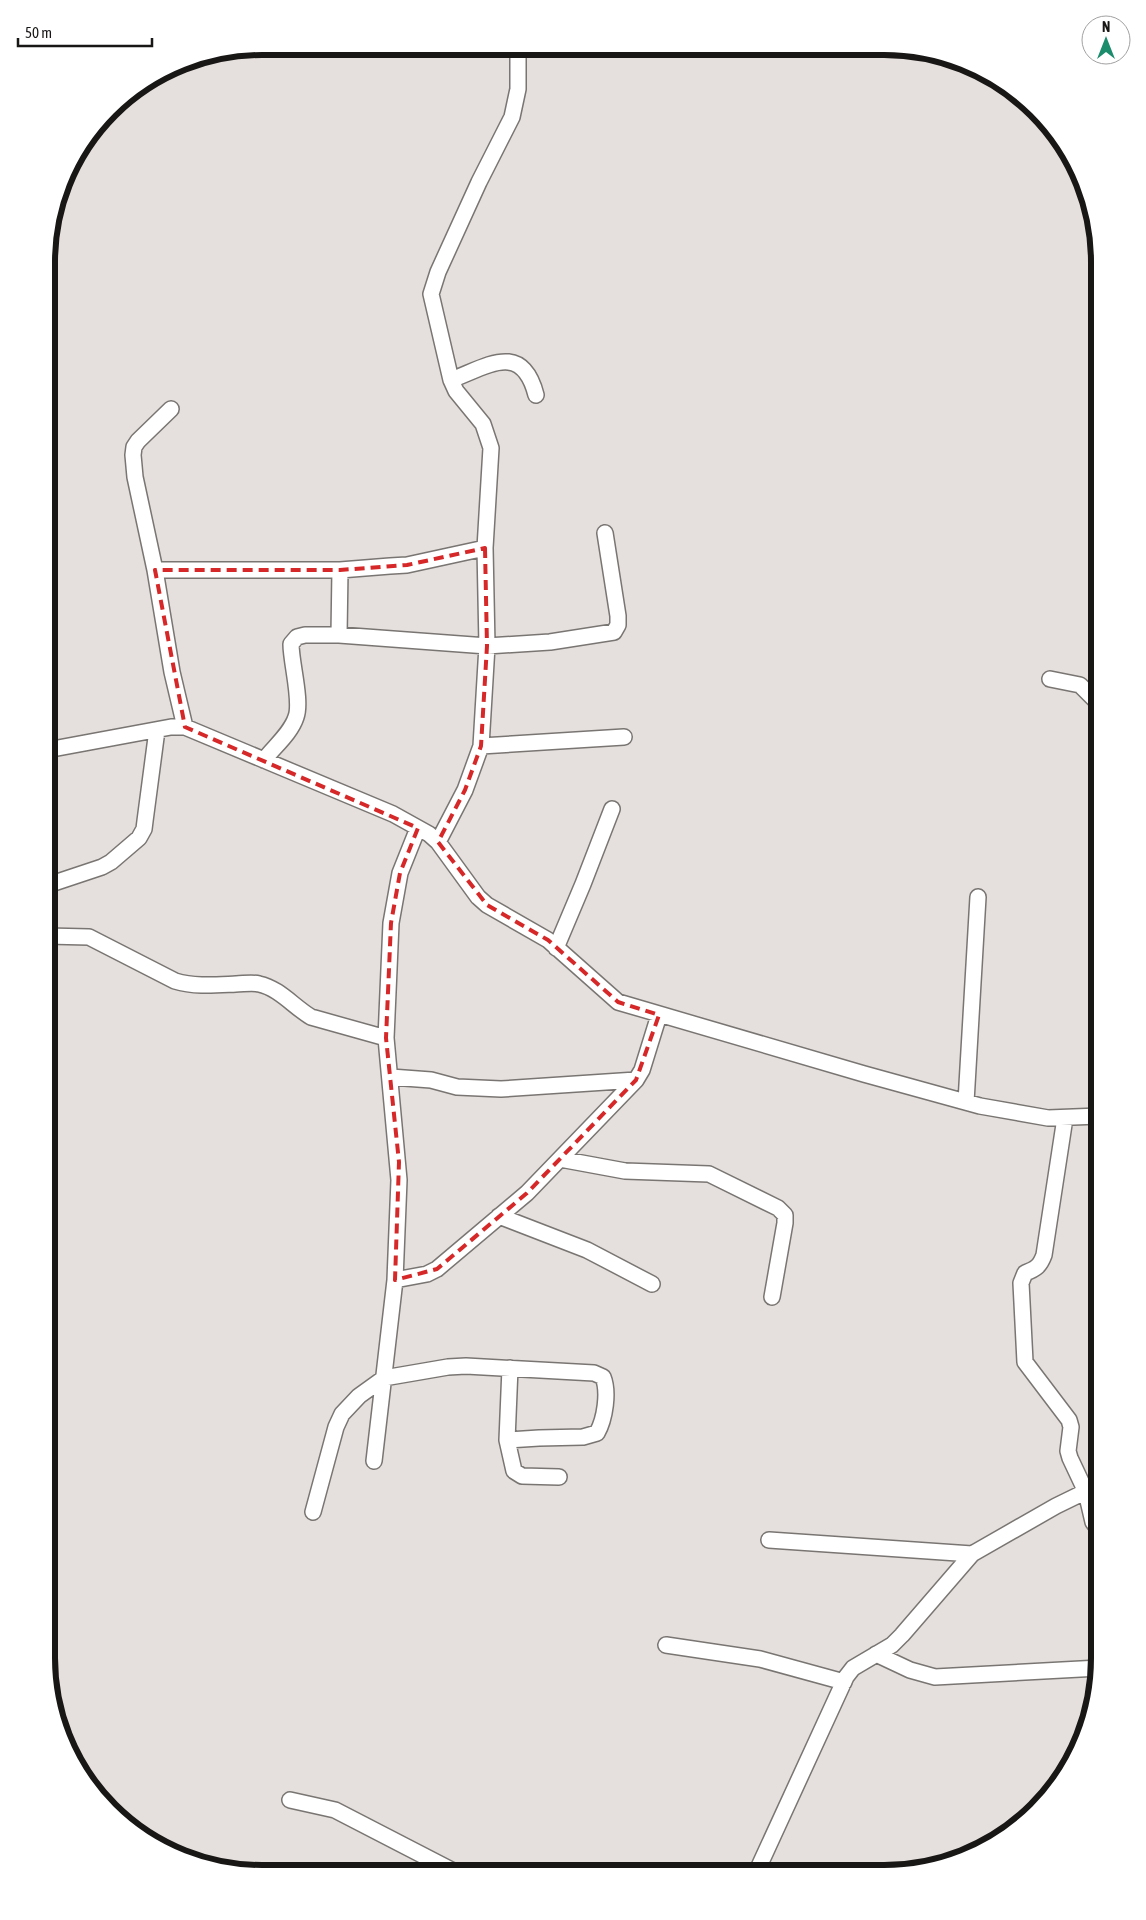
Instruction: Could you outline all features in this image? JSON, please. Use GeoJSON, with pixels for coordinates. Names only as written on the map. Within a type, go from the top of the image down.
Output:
{"type":"FeatureCollection","features":[{"type":"Feature","properties":{"kind":"street"},"geometry":{"type":"LineString","coordinates":[[438,842],[465,790],[481,746],[487,646],[485,548],[491,462],[490,442],[483,424],[456,390],[451,380],[431,294],[438,272],[479,182],[512,118],[518,88],[518,55]]}},
{"type":"Feature","properties":{"kind":"street"},"geometry":{"type":"LineString","coordinates":[[451,380],[496,363],[504,361],[514,362],[528,374],[536,395]]}},
{"type":"Feature","properties":{"kind":"street"},"geometry":{"type":"LineString","coordinates":[[171,409],[138,441],[134,447],[133,455],[137,490],[155,570],[172,672],[185,727]]}},
{"type":"Feature","properties":{"kind":"street"},"geometry":{"type":"LineString","coordinates":[[264,760],[292,726],[297,716],[298,707],[291,644],[297,637],[305,635],[340,635],[487,646],[537,644],[614,632],[618,625],[618,616],[605,533]]}},
{"type":"Feature","properties":{"kind":"street"},"geometry":{"type":"LineString","coordinates":[[155,570],[340,570],[407,565],[485,548]]}},
{"type":"Feature","properties":{"kind":"street"},"geometry":{"type":"LineString","coordinates":[[340,570],[340,635]]}},
{"type":"Feature","properties":{"kind":"street"},"geometry":{"type":"LineString","coordinates":[[1050,679],[1080,685],[1091,696]]}},
{"type":"Feature","properties":{"kind":"street"},"geometry":{"type":"LineString","coordinates":[[55,749],[156,730],[185,727],[393,814],[418,828],[438,842],[478,897],[487,905],[542,937],[618,1002],[990,1108],[1038,1116],[1065,1118],[1091,1117]]}},
{"type":"Feature","properties":{"kind":"street"},"geometry":{"type":"LineString","coordinates":[[55,882],[102,868],[139,838],[144,829],[156,730]]}},
{"type":"Feature","properties":{"kind":"street"},"geometry":{"type":"LineString","coordinates":[[481,746],[624,738]]}},
{"type":"Feature","properties":{"kind":"street"},"geometry":{"type":"LineString","coordinates":[[556,948],[612,809]]}},
{"type":"Feature","properties":{"kind":"street"},"geometry":{"type":"LineString","coordinates":[[374,1461],[395,1280],[399,1180],[386,1038],[392,913],[400,873],[418,828]]}},
{"type":"Feature","properties":{"kind":"street"},"geometry":{"type":"LineString","coordinates":[[966,1102],[978,897]]}},
{"type":"Feature","properties":{"kind":"street"},"geometry":{"type":"LineString","coordinates":[[55,936],[89,937],[175,981],[185,984],[200,986],[260,984],[293,1002],[303,1013],[311,1017],[386,1038]]}},
{"type":"Feature","properties":{"kind":"street"},"geometry":{"type":"LineString","coordinates":[[395,1280],[426,1274],[437,1269],[526,1192],[560,1159],[636,1080],[642,1070],[659,1015]]}},
{"type":"Feature","properties":{"kind":"street"},"geometry":{"type":"LineString","coordinates":[[391,1077],[431,1080],[457,1087],[501,1088],[636,1080]]}},
{"type":"Feature","properties":{"kind":"street"},"geometry":{"type":"LineString","coordinates":[[1065,1118],[1044,1256],[1041,1264],[1036,1269],[1025,1273],[1022,1277],[1024,1354],[1027,1367],[1069,1420],[1071,1427],[1068,1451],[1086,1492],[1091,1513]]}},
{"type":"Feature","properties":{"kind":"street"},"geometry":{"type":"LineString","coordinates":[[560,1159],[625,1171],[709,1174],[778,1208],[785,1215],[785,1223],[772,1297]]}},
{"type":"Feature","properties":{"kind":"street"},"geometry":{"type":"LineString","coordinates":[[499,1216],[588,1250],[652,1284]]}},
{"type":"Feature","properties":{"kind":"street"},"geometry":{"type":"LineString","coordinates":[[313,1512],[336,1427],[342,1414],[359,1396],[384,1378],[448,1367],[466,1366],[594,1373],[603,1377],[606,1391],[601,1426],[597,1433],[583,1437],[507,1440]]}},
{"type":"Feature","properties":{"kind":"street"},"geometry":{"type":"LineString","coordinates":[[510,1368],[507,1440],[514,1471],[522,1476],[559,1477]]}},
{"type":"Feature","properties":{"kind":"street"},"geometry":{"type":"LineString","coordinates":[[760,1865],[844,1682],[853,1668],[892,1645],[972,1554],[1091,1489]]}},
{"type":"Feature","properties":{"kind":"street"},"geometry":{"type":"LineString","coordinates":[[769,1540],[972,1554]]}},
{"type":"Feature","properties":{"kind":"street"},"geometry":{"type":"LineString","coordinates":[[666,1645],[760,1659],[844,1682]]}},
{"type":"Feature","properties":{"kind":"street"},"geometry":{"type":"LineString","coordinates":[[876,1654],[910,1670],[936,1677],[1091,1668]]}},
{"type":"Feature","properties":{"kind":"street"},"geometry":{"type":"LineString","coordinates":[[290,1800],[335,1810],[443,1865]]}},
{"type":"Feature","properties":{"kind":"highlighted area"},"geometry":{"type":"Polygon","coordinates":[[[485,548],[487,646],[481,746],[465,790],[438,842],[487,905],[548,940],[618,1002],[659,1015],[636,1080],[527,1193],[437,1269],[395,1280],[399,1162],[386,1038],[391,923],[400,873],[418,828],[185,727],[155,570],[340,570],[407,565],[485,548]]]}}]}
